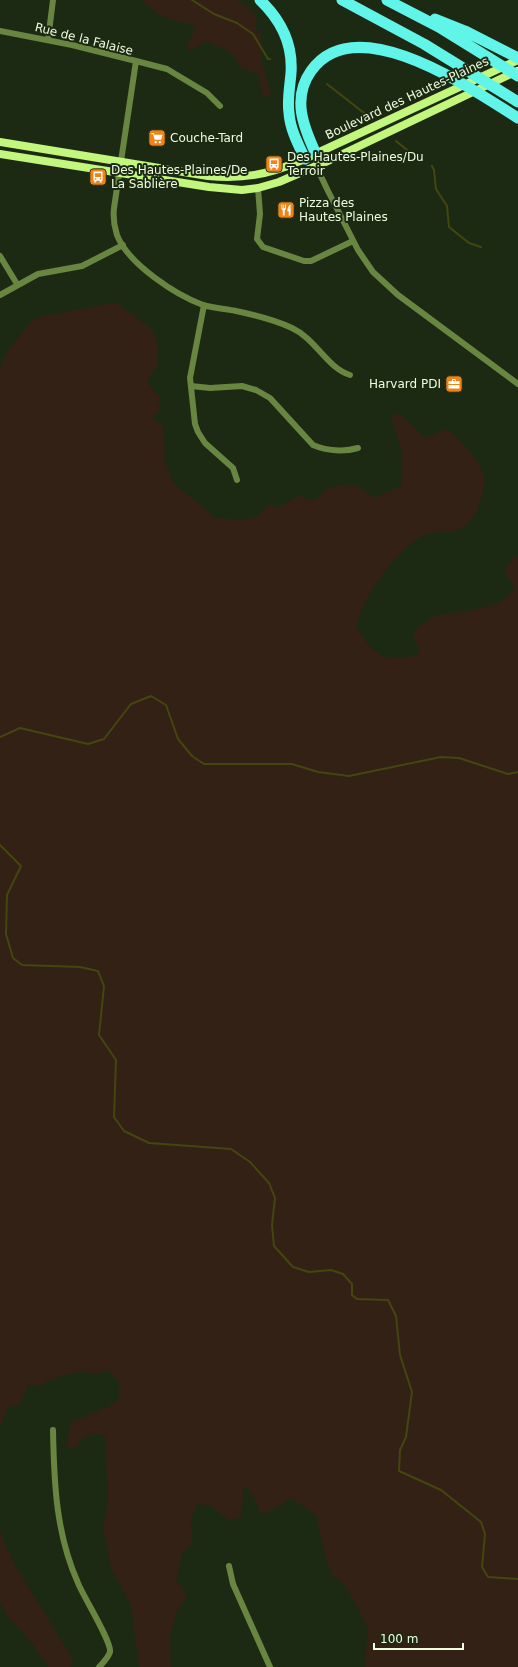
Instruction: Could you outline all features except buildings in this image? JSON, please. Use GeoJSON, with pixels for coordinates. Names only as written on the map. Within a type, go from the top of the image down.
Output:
{"type":"FeatureCollection","features":[{"type":"Feature","properties":{"kind":"highway"},"geometry":{"type":"LineString","coordinates":[[260,0],[277,18],[289,44],[292,61],[289,114],[291,126],[305,159]]}},
{"type":"Feature","properties":{"kind":"highway"},"geometry":{"type":"LineString","coordinates":[[342,0],[429,47],[518,102]]}},
{"type":"Feature","properties":{"kind":"highway"},"geometry":{"type":"LineString","coordinates":[[387,0],[444,31],[518,76]]}},
{"type":"Feature","properties":{"kind":"highway"},"geometry":{"type":"LineString","coordinates":[[391,0],[466,31],[518,59]]}},
{"type":"Feature","properties":{"kind":"highway"},"geometry":{"type":"LineString","coordinates":[[316,154],[306,132],[301,115],[300,100],[303,88],[309,74],[318,63],[330,54],[344,49],[368,47],[405,56],[446,75],[518,118]]}},
{"type":"Feature","properties":{"kind":"street"},"geometry":{"type":"LineString","coordinates":[[48,40],[53,0]]}},
{"type":"Feature","properties":{"kind":"street","name":"Rue de la Falaise"},"geometry":{"type":"LineString","coordinates":[[0,31],[48,40],[136,61],[113,219],[117,236],[123,245],[140,265],[161,282],[204,305],[241,312],[291,328],[311,341],[337,369],[350,375]]}},
{"type":"Feature","properties":{"kind":"street","name":"Boulevard des Hautes-Plaines"},"geometry":{"type":"LineString","coordinates":[[0,142],[208,176],[238,178],[266,173],[305,159],[518,59]]}},
{"type":"Feature","properties":{"kind":"street"},"geometry":{"type":"LineString","coordinates":[[136,61],[167,70],[207,93],[220,106]]}},
{"type":"Feature","properties":{"kind":"street","name":"Boulevard des Hautes-Plaines"},"geometry":{"type":"LineString","coordinates":[[0,154],[220,189],[258,188],[279,182],[316,166],[518,71]]}},
{"type":"Feature","properties":{"kind":"street"},"geometry":{"type":"LineString","coordinates":[[316,154],[316,166],[353,241],[366,263],[388,287],[518,384]]}},
{"type":"Feature","properties":{"kind":"street"},"geometry":{"type":"LineString","coordinates":[[305,159],[316,166]]}},
{"type":"Feature","properties":{"kind":"street"},"geometry":{"type":"LineString","coordinates":[[258,188],[260,214],[256,239],[263,247],[311,262],[353,241]]}},
{"type":"Feature","properties":{"kind":"street"},"geometry":{"type":"LineString","coordinates":[[0,295],[17,284],[38,274],[82,266],[123,245]]}},
{"type":"Feature","properties":{"kind":"street"},"geometry":{"type":"LineString","coordinates":[[0,256],[17,284]]}},
{"type":"Feature","properties":{"kind":"street"},"geometry":{"type":"LineString","coordinates":[[204,305],[191,370],[195,424],[205,443],[232,468],[236,480]]}},
{"type":"Feature","properties":{"kind":"street"},"geometry":{"type":"LineString","coordinates":[[191,386],[210,388],[242,386],[256,390],[270,398],[313,445],[319,448],[346,452],[358,448]]}},
{"type":"Feature","properties":{"kind":"street"},"geometry":{"type":"LineString","coordinates":[[53,1430],[56,1505],[67,1557],[85,1599],[110,1646],[108,1656],[99,1667]]}},
{"type":"Feature","properties":{"kind":"street"},"geometry":{"type":"LineString","coordinates":[[229,1566],[232,1584],[270,1667]]}},
{"type":"Feature","properties":{"kind":"shaded area"},"geometry":{"type":"Polygon","coordinates":[[[142,0],[236,0],[247,6],[256,16],[256,29],[262,39],[262,63],[271,94],[264,98],[260,84],[260,75],[241,68],[235,58],[227,50],[206,41],[190,51],[187,47],[196,26],[160,15],[142,0]]]}},
{"type":"Feature","properties":{"kind":"shaded area"},"geometry":{"type":"Polygon","coordinates":[[[113,303],[118,304],[152,329],[157,342],[157,367],[147,382],[160,397],[159,411],[152,419],[163,426],[165,449],[164,459],[174,484],[216,518],[246,520],[258,516],[269,504],[277,508],[301,495],[307,500],[316,500],[327,488],[335,486],[355,486],[361,488],[375,498],[401,486],[402,453],[391,417],[399,413],[425,438],[447,429],[473,455],[482,471],[484,488],[477,510],[468,524],[457,530],[425,534],[411,544],[381,576],[365,602],[356,627],[368,644],[380,654],[395,658],[416,656],[420,650],[412,637],[418,629],[432,618],[477,609],[500,602],[508,596],[514,587],[504,571],[514,558],[518,557],[518,1667],[365,1667],[368,1628],[345,1585],[332,1575],[324,1551],[316,1515],[291,1498],[270,1511],[261,1514],[253,1495],[244,1485],[241,1517],[229,1520],[209,1505],[197,1504],[193,1513],[191,1524],[192,1541],[187,1549],[182,1553],[176,1580],[185,1593],[185,1600],[177,1611],[170,1635],[171,1667],[139,1667],[131,1605],[111,1568],[103,1526],[108,1502],[105,1436],[95,1433],[81,1439],[75,1449],[66,1446],[71,1422],[110,1406],[119,1398],[119,1382],[108,1370],[97,1373],[72,1373],[55,1378],[40,1386],[29,1384],[19,1405],[12,1405],[8,1408],[0,1425],[0,371],[3,358],[31,321],[43,316],[113,303]]]}},
{"type":"Feature","properties":{"kind":"shaded area"},"geometry":{"type":"Polygon","coordinates":[[[0,1531],[13,1562],[73,1659],[71,1667],[48,1667],[32,1643],[7,1615],[0,1602],[0,1531]]]}},
{"type":"Feature","properties":{"kind":"waterway"},"geometry":{"type":"LineString","coordinates":[[192,0],[214,14],[237,23],[253,34],[268,59],[270,59]]}},
{"type":"Feature","properties":{"kind":"waterway"},"geometry":{"type":"LineString","coordinates":[[327,84],[364,113]]}},
{"type":"Feature","properties":{"kind":"waterway"},"geometry":{"type":"LineString","coordinates":[[396,141],[412,154]]}},
{"type":"Feature","properties":{"kind":"waterway"},"geometry":{"type":"LineString","coordinates":[[432,166],[434,170],[436,189],[447,206],[449,227],[469,243],[481,247]]}},
{"type":"Feature","properties":{"kind":"waterway"},"geometry":{"type":"LineString","coordinates":[[0,737],[20,728],[88,744],[104,739],[131,704],[151,696],[166,705],[178,739],[192,756],[204,764],[292,764],[318,772],[349,776],[441,757],[459,758],[508,774],[518,772]]}},
{"type":"Feature","properties":{"kind":"waterway"},"geometry":{"type":"LineString","coordinates":[[0,845],[21,866],[7,895],[6,934],[13,958],[22,965],[80,967],[98,971],[104,986],[99,1035],[116,1060],[114,1117],[124,1131],[149,1143],[231,1149],[250,1162],[269,1183],[275,1198],[272,1225],[274,1246],[293,1267],[309,1272],[331,1270],[343,1274],[352,1284],[352,1295],[357,1299],[388,1300],[396,1316],[400,1355],[412,1392],[406,1437],[400,1450],[399,1471],[441,1490],[481,1522],[485,1534],[482,1567],[488,1577],[518,1579]]}},
{"type":"Feature","properties":{"kind":"place","name":"Couche-Tard"},"geometry":{"type":"Point","coordinates":[157,138]}},
{"type":"Feature","properties":{"kind":"place","name":"Des Hautes-Plaines/Du Terroir"},"geometry":{"type":"Point","coordinates":[274,164]}},
{"type":"Feature","properties":{"kind":"place","name":"Des Hautes-Plaines/De La Sablière"},"geometry":{"type":"Point","coordinates":[98,177]}},
{"type":"Feature","properties":{"kind":"place","name":"Pizza des Hautes Plaines"},"geometry":{"type":"Point","coordinates":[286,210]}},
{"type":"Feature","properties":{"kind":"place","name":"Harvard PDI"},"geometry":{"type":"Point","coordinates":[454,384]}}]}
